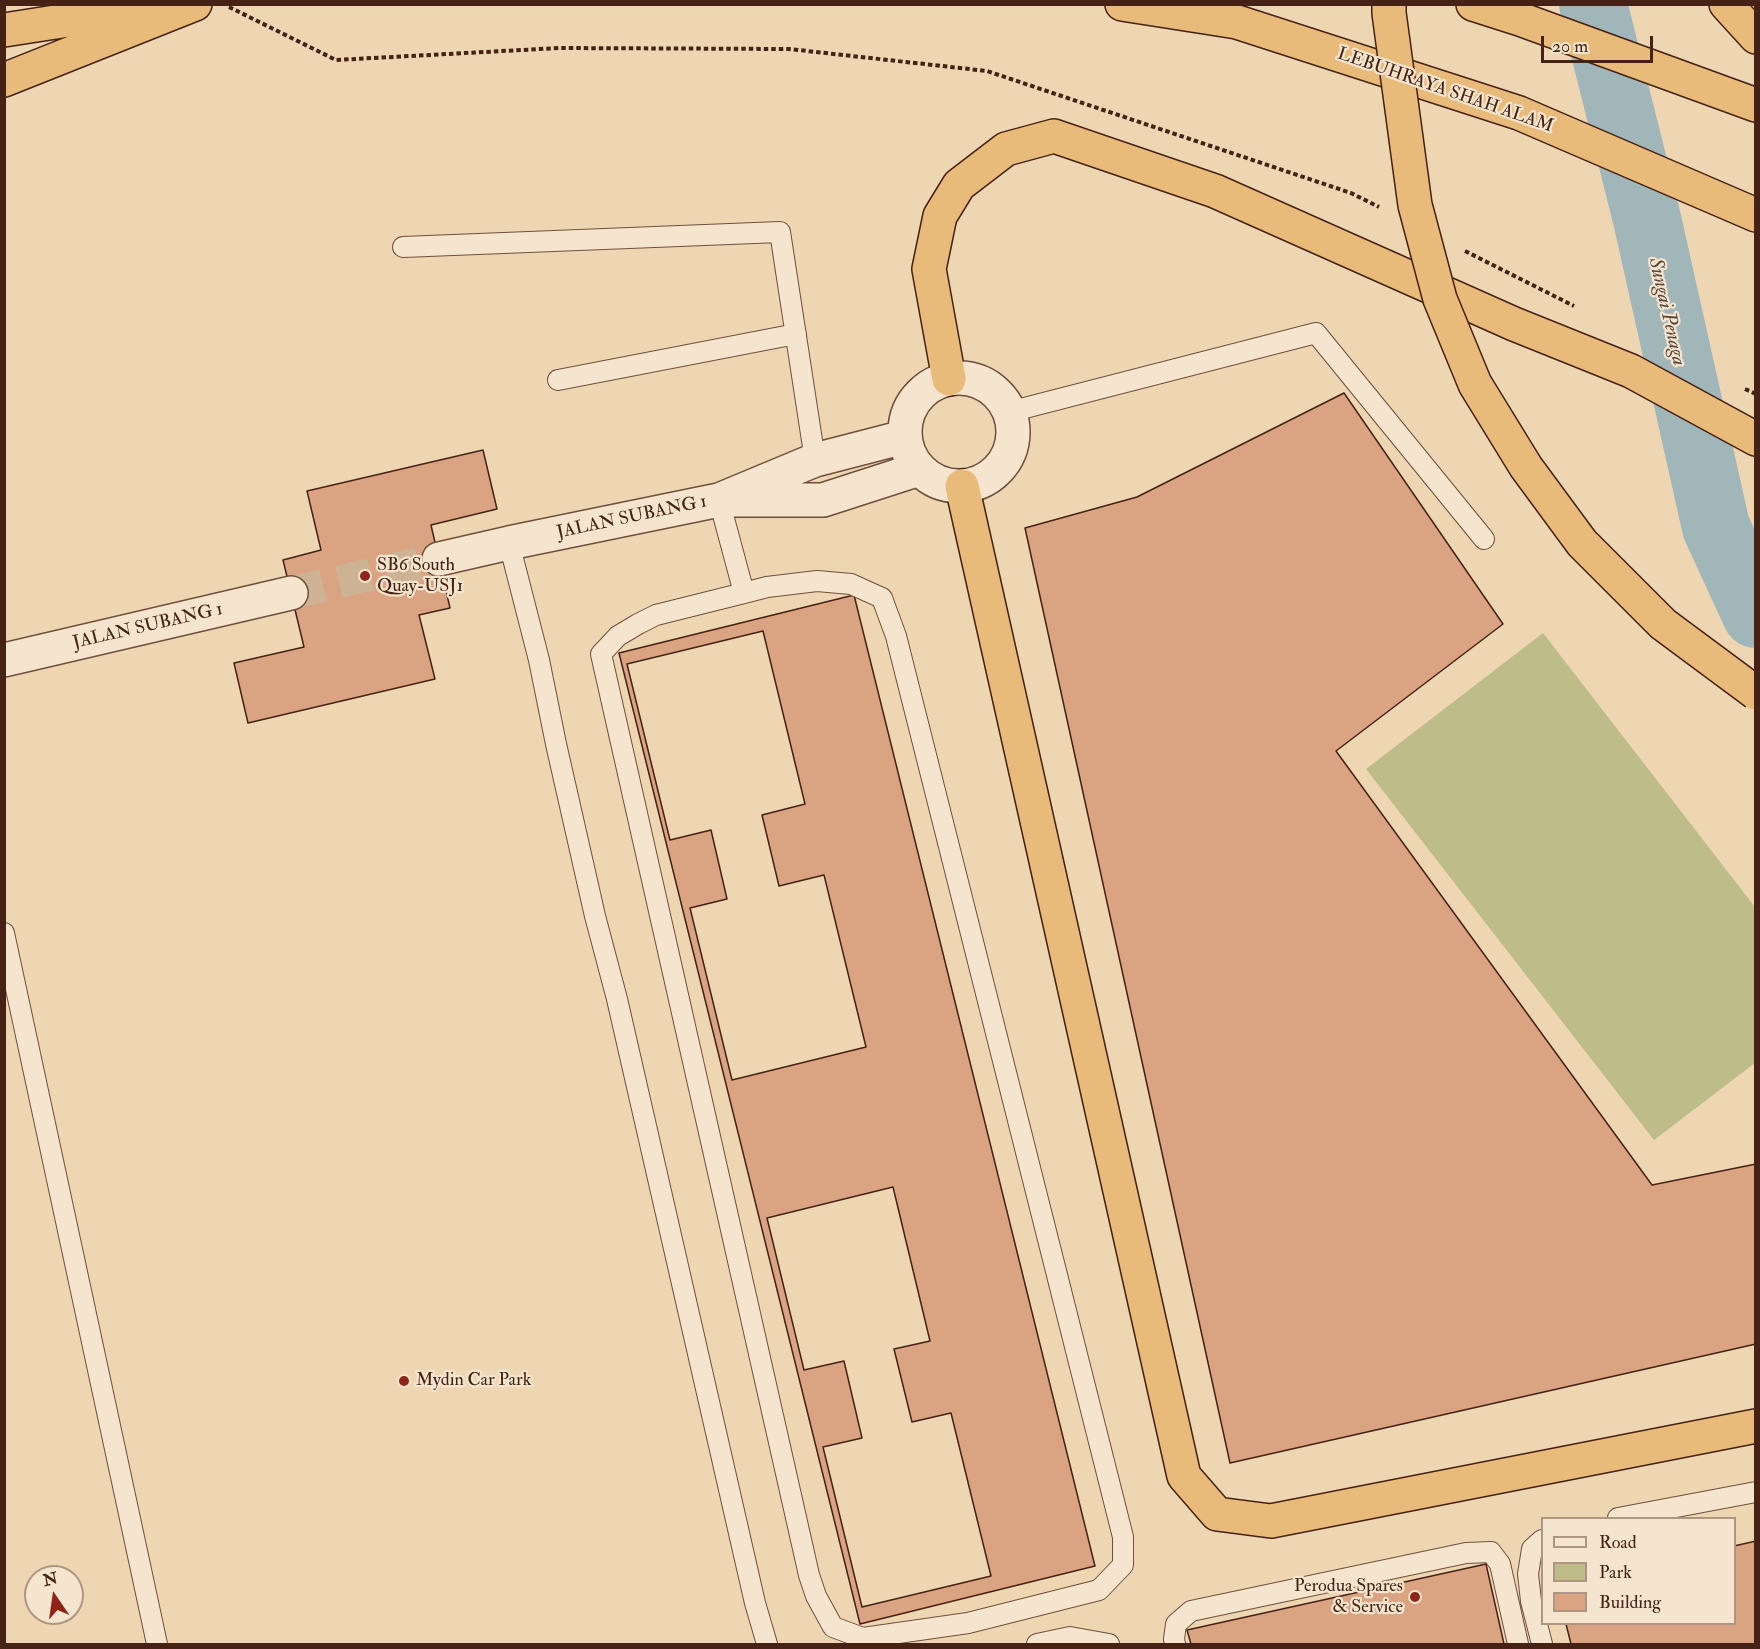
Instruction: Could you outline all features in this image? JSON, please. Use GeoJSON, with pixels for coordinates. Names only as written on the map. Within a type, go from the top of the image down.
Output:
{"type":"FeatureCollection","features":[{"type":"Feature","properties":{"kind":"highway"},"geometry":{"type":"LineString","coordinates":[[4,30],[169,4]]}},
{"type":"Feature","properties":{"kind":"highway"},"geometry":{"type":"LineString","coordinates":[[4,80],[195,4]]}},
{"type":"Feature","properties":{"kind":"highway","name":"LEBUHRAYA SHAH ALAM"},"geometry":{"type":"LineString","coordinates":[[1122,4],[1238,22],[1519,113],[1748,211]]}},
{"type":"Feature","properties":{"kind":"highway"},"geometry":{"type":"LineString","coordinates":[[1389,4],[1415,205],[1440,299],[1475,384],[1526,467],[1581,543],[1663,624],[1755,693]]}},
{"type":"Feature","properties":{"kind":"highway"},"geometry":{"type":"LineString","coordinates":[[1473,4],[1755,105]]}},
{"type":"Feature","properties":{"kind":"highway"},"geometry":{"type":"LineString","coordinates":[[1726,4],[1755,37]]}},
{"type":"Feature","properties":{"kind":"highway"},"geometry":{"type":"LineString","coordinates":[[949,379],[928,268],[940,216],[959,185],[1006,149],[1054,136],[1215,191],[1514,324],[1631,371],[1755,439]]}},
{"type":"Feature","properties":{"kind":"highway"},"geometry":{"type":"LineString","coordinates":[[962,486],[1184,1476],[1217,1514],[1270,1521],[1755,1426]]}},
{"type":"Feature","properties":{"kind":"street"},"geometry":{"type":"LineString","coordinates":[[964,378],[991,388],[1002,399],[1009,412],[1012,425],[1012,440],[1008,454],[1000,467],[989,477],[962,486],[945,485],[919,469],[909,454],[904,436],[908,413],[921,393],[934,384],[949,379],[964,378]]}},
{"type":"Feature","properties":{"kind":"street"},"geometry":{"type":"LineString","coordinates":[[718,500],[815,460],[904,436]]}},
{"type":"Feature","properties":{"kind":"street"},"geometry":{"type":"LineString","coordinates":[[718,500],[823,500],[919,469]]}},
{"type":"Feature","properties":{"kind":"street","name":"JALAN SUBANG 1"},"geometry":{"type":"LineString","coordinates":[[439,559],[718,500]]}},
{"type":"Feature","properties":{"kind":"street","name":"JALAN SUBANG 1"},"geometry":{"type":"LineString","coordinates":[[4,660],[291,593]]}},
{"type":"Feature","properties":{"kind":"lane"},"geometry":{"type":"LineString","coordinates":[[403,246],[780,232],[815,460]]}},
{"type":"Feature","properties":{"kind":"lane"},"geometry":{"type":"LineString","coordinates":[[1009,412],[1316,333],[1484,538]]}},
{"type":"Feature","properties":{"kind":"lane"},"geometry":{"type":"LineString","coordinates":[[558,380],[796,334]]}},
{"type":"Feature","properties":{"kind":"lane"},"geometry":{"type":"LineString","coordinates":[[718,500],[744,593]]}},
{"type":"Feature","properties":{"kind":"lane"},"geometry":{"type":"LineString","coordinates":[[509,543],[539,660],[595,916],[625,1034],[755,1603],[767,1644]]}},
{"type":"Feature","properties":{"kind":"lane"},"geometry":{"type":"LineString","coordinates":[[817,581],[851,584],[882,598],[896,636],[1123,1537],[1123,1566],[1099,1590],[968,1623],[863,1638],[833,1627],[812,1586],[601,654],[618,636],[656,615],[744,593],[767,587],[817,581]]}},
{"type":"Feature","properties":{"kind":"lane"},"geometry":{"type":"LineString","coordinates":[[4,933],[157,1644]]}},
{"type":"Feature","properties":{"kind":"lane"},"geometry":{"type":"LineString","coordinates":[[1623,1517],[1755,1492]]}},
{"type":"Feature","properties":{"kind":"lane"},"geometry":{"type":"LineString","coordinates":[[1541,1541],[1532,1549],[1528,1574],[1531,1601],[1542,1644]]}},
{"type":"Feature","properties":{"kind":"lane"},"geometry":{"type":"LineString","coordinates":[[1175,1644],[1176,1624],[1191,1611],[1466,1553],[1491,1552],[1500,1564],[1518,1644]]}},
{"type":"Feature","properties":{"kind":"lane"},"geometry":{"type":"LineString","coordinates":[[1037,1644],[1070,1637],[1108,1644]]}},
{"type":"Feature","properties":{"kind":"path"},"geometry":{"type":"LineString","coordinates":[[225,4],[336,60],[559,48],[789,49],[987,70],[1351,193],[1383,209]]}},
{"type":"Feature","properties":{"kind":"path"},"geometry":{"type":"LineString","coordinates":[[1456,247],[1583,311]]}},
{"type":"Feature","properties":{"kind":"path"},"geometry":{"type":"LineString","coordinates":[[1749,391],[1755,394]]}},
{"type":"Feature","properties":{"kind":"green space"},"geometry":{"type":"Polygon","coordinates":[[[1543,633],[1755,907],[1755,1063],[1654,1140],[1366,769],[1543,633]]]}},
{"type":"Feature","properties":{"kind":"building"},"geometry":{"type":"Polygon","coordinates":[[[1344,393],[1503,624],[1336,751],[1652,1185],[1756,1164],[1756,1344],[1230,1463],[1025,528],[1137,497],[1344,393]]]}},
{"type":"Feature","properties":{"kind":"building","name":"SB6 South Quay-USJ1"},"geometry":{"type":"Polygon","coordinates":[[[483,450],[497,509],[431,525],[450,608],[419,615],[435,679],[248,723],[234,663],[304,647],[283,560],[321,550],[307,491],[483,450]]]}},
{"type":"Feature","properties":{"kind":"building"},"geometry":{"type":"Polygon","coordinates":[[[854,595],[1095,1566],[860,1624],[619,653],[854,595]]]}},
{"type":"Feature","properties":{"kind":"building"},"geometry":{"type":"Polygon","coordinates":[[[763,631],[805,804],[762,815],[779,886],[824,875],[866,1047],[732,1080],[690,908],[727,899],[711,830],[670,840],[627,664],[763,631]]]}},
{"type":"Feature","properties":{"kind":"building"},"geometry":{"type":"Polygon","coordinates":[[[893,1187],[930,1341],[894,1349],[912,1422],[951,1413],[991,1576],[862,1607],[823,1447],[862,1438],[844,1361],[804,1370],[767,1218],[893,1187]]]}},
{"type":"Feature","properties":{"kind":"building"},"geometry":{"type":"Polygon","coordinates":[[[1756,1541],[1756,1644],[1571,1644],[1566,1625],[1736,1625],[1736,1546],[1756,1541]]]}},
{"type":"Feature","properties":{"kind":"building","name":"Perodua Spares & Service"},"geometry":{"type":"Polygon","coordinates":[[[1486,1564],[1504,1644],[1191,1644],[1187,1630],[1486,1564]]]}},
{"type":"Feature","properties":{"kind":"waterway","name":"Sungai Penaga"},"geometry":{"type":"LineString","coordinates":[[1593,4],[1647,219],[1716,527],[1756,614]]}},
{"type":"Feature","properties":{"kind":"tunnel"},"geometry":{"type":"LineString","coordinates":[[291,593],[439,559]]}},
{"type":"Feature","properties":{"kind":"place","name":"SB6 South Quay-USJ1"},"geometry":{"type":"Point","coordinates":[365,576]}},
{"type":"Feature","properties":{"kind":"place","name":"Mydin Car Park"},"geometry":{"type":"Point","coordinates":[404,1381]}},
{"type":"Feature","properties":{"kind":"place","name":"Perodua Spares & Service"},"geometry":{"type":"Point","coordinates":[1415,1597]}}]}
